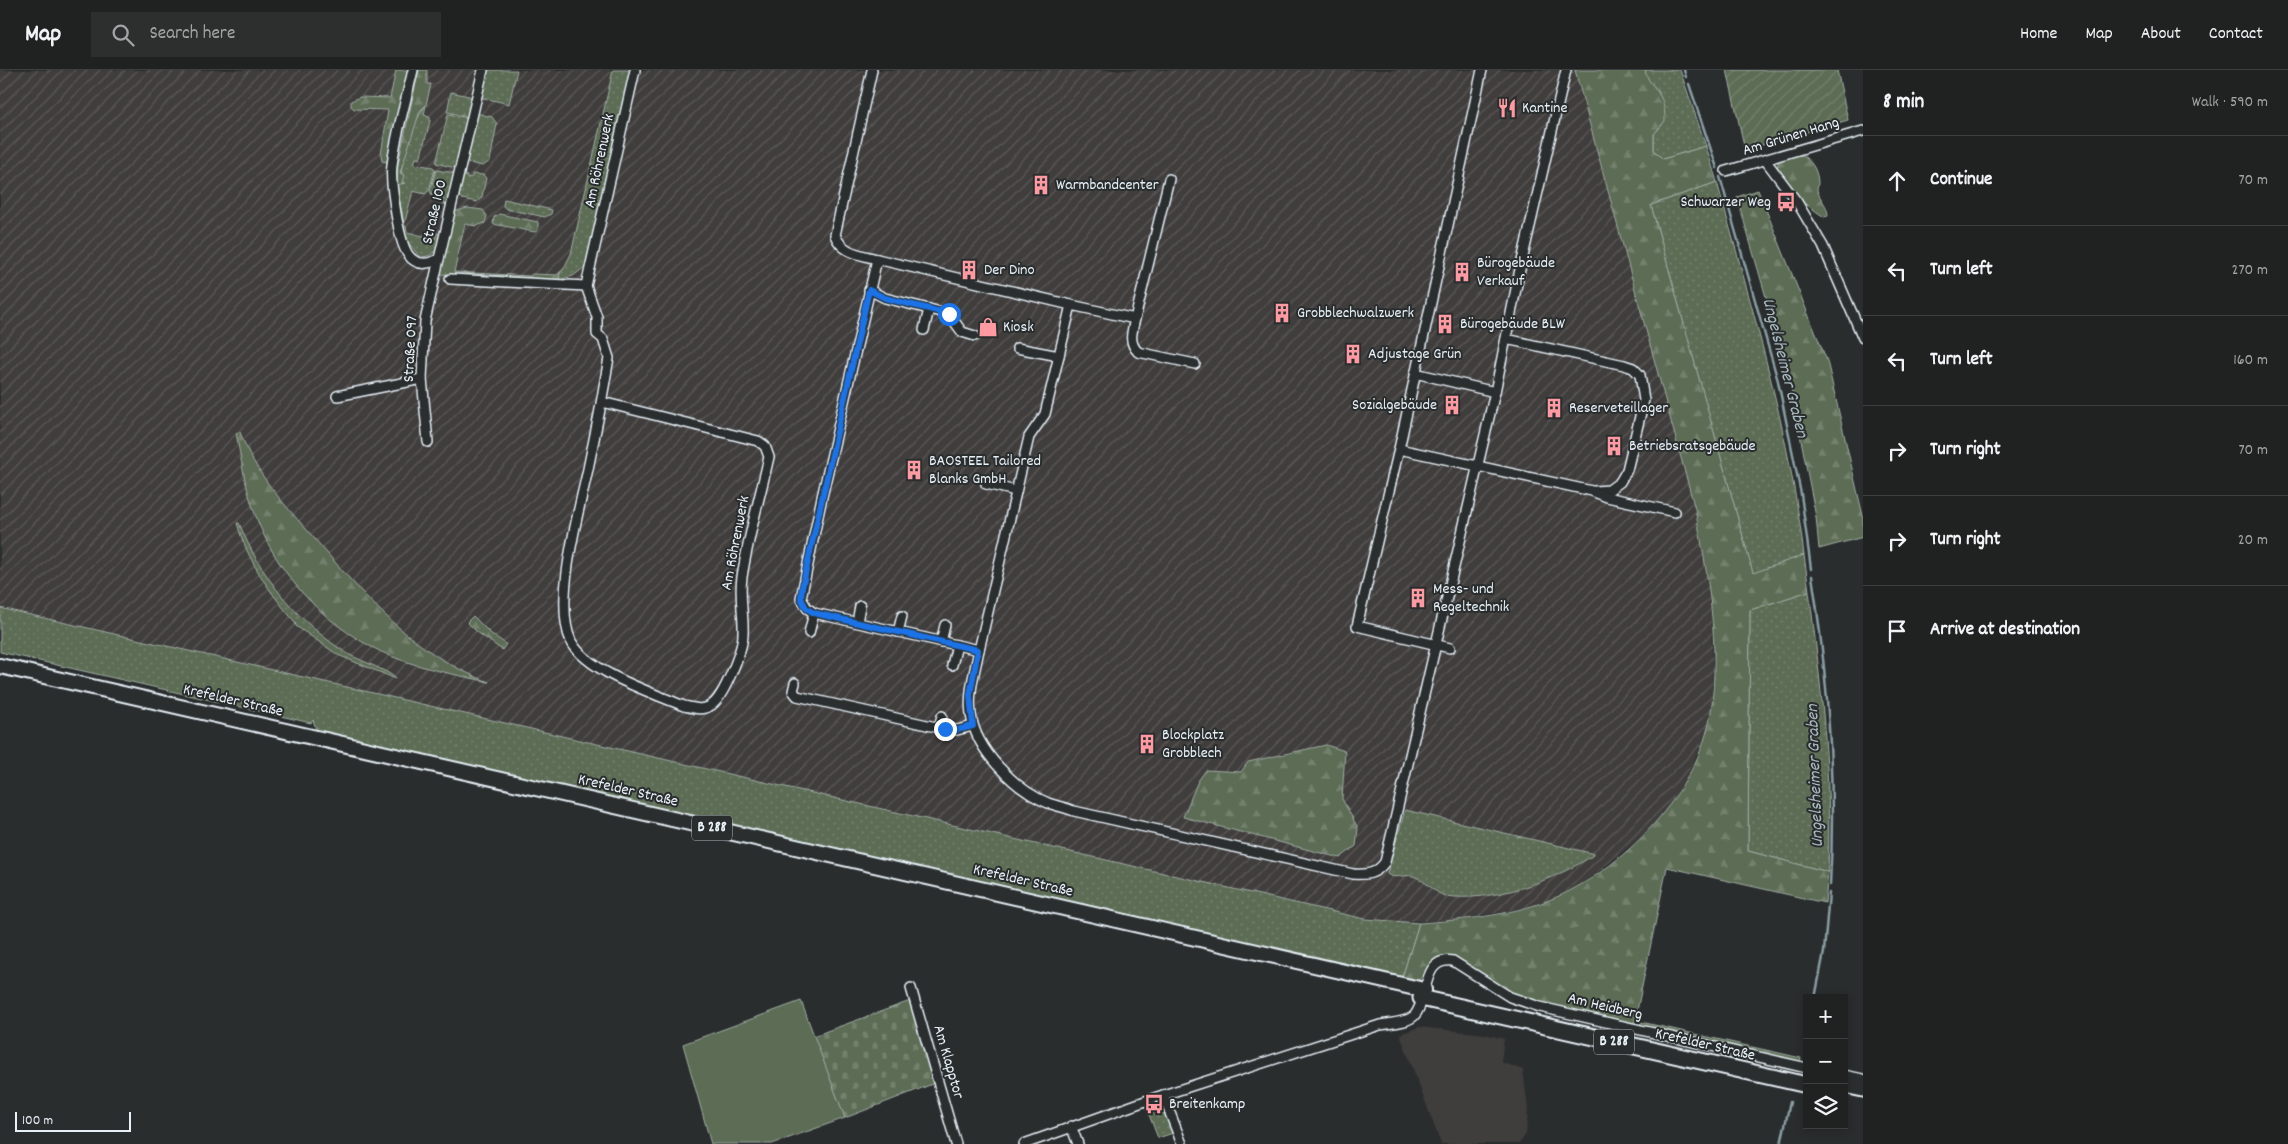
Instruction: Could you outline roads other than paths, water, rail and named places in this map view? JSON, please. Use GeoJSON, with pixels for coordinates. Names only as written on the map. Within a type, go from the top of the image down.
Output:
{"type":"FeatureCollection","features":[{"type":"Feature","properties":{"kind":"highway","name":"Krefelder Straße"},"geometry":{"type":"LineString","coordinates":[[1422,994],[1803,1075]]}},
{"type":"Feature","properties":{"kind":"highway","name":"Krefelder Straße"},"geometry":{"type":"LineString","coordinates":[[1422,994],[1803,1084]]}},
{"type":"Feature","properties":{"kind":"highway"},"geometry":{"type":"LineString","coordinates":[[1848,1086],[1863,1089]]}},
{"type":"Feature","properties":{"kind":"highway"},"geometry":{"type":"LineString","coordinates":[[1848,1094],[1863,1097]]}},
{"type":"Feature","properties":{"kind":"main road","name":"Krefelder Straße"},"geometry":{"type":"LineString","coordinates":[[0,666],[1422,994]]}},
{"type":"Feature","properties":{"kind":"main road","name":"Krefelder Straße"},"geometry":{"type":"LineString","coordinates":[[0,674],[1422,994]]}},
{"type":"Feature","properties":{"kind":"street","name":"Straße 100"},"geometry":{"type":"LineString","coordinates":[[413,70],[392,164],[391,185],[402,242],[406,253],[416,262],[423,264],[439,259],[483,70]]}},
{"type":"Feature","properties":{"kind":"street","name":"Am Röhrenwerk"},"geometry":{"type":"LineString","coordinates":[[602,402],[758,441],[765,446],[768,457],[742,577],[740,611],[743,635],[740,650],[718,700],[705,708],[696,709],[684,706],[617,679],[590,662],[572,641],[565,614],[569,563],[602,402],[609,358],[603,339],[597,334],[597,317],[586,286],[636,70]]}},
{"type":"Feature","properties":{"kind":"street"},"geometry":{"type":"LineString","coordinates":[[872,70],[835,235],[839,245],[877,259],[1135,319]]}},
{"type":"Feature","properties":{"kind":"street"},"geometry":{"type":"LineString","coordinates":[[1450,648],[1357,626],[1399,449],[1482,70]]}},
{"type":"Feature","properties":{"kind":"street"},"geometry":{"type":"LineString","coordinates":[[1071,305],[1045,414],[1029,437],[978,650],[970,695],[973,726],[982,746],[998,766],[1021,786],[1047,802],[1074,811],[1353,874],[1367,875],[1379,871],[1385,862],[1478,467],[1566,70]]}},
{"type":"Feature","properties":{"kind":"street","name":"Am Grünen Hang"},"geometry":{"type":"LineString","coordinates":[[1726,171],[1766,161],[1863,131]]}},
{"type":"Feature","properties":{"kind":"street"},"geometry":{"type":"LineString","coordinates":[[1766,161],[1797,202],[1823,246],[1860,322],[1863,338]]}},
{"type":"Feature","properties":{"kind":"street"},"geometry":{"type":"LineString","coordinates":[[1169,179],[1131,338],[1133,346],[1138,352],[1195,364]]}},
{"type":"Feature","properties":{"kind":"street","name":"Straße 097"},"geometry":{"type":"LineString","coordinates":[[428,442],[422,379],[425,321],[439,259]]}},
{"type":"Feature","properties":{"kind":"street"},"geometry":{"type":"LineString","coordinates":[[877,259],[801,598],[806,608],[814,613],[978,650]]}},
{"type":"Feature","properties":{"kind":"street"},"geometry":{"type":"LineString","coordinates":[[450,280],[586,286]]}},
{"type":"Feature","properties":{"kind":"street"},"geometry":{"type":"LineString","coordinates":[[869,290],[885,298],[949,314],[962,332],[975,336]]}},
{"type":"Feature","properties":{"kind":"street"},"geometry":{"type":"LineString","coordinates":[[924,330],[928,309]]}},
{"type":"Feature","properties":{"kind":"street"},"geometry":{"type":"LineString","coordinates":[[1506,339],[1624,364],[1633,368],[1640,375],[1644,400],[1628,470],[1620,482],[1609,490],[1592,491]]}},
{"type":"Feature","properties":{"kind":"street"},"geometry":{"type":"LineString","coordinates":[[1016,348],[1059,356]]}},
{"type":"Feature","properties":{"kind":"street"},"geometry":{"type":"LineString","coordinates":[[1415,372],[1495,392]]}},
{"type":"Feature","properties":{"kind":"street"},"geometry":{"type":"LineString","coordinates":[[338,396],[422,379]]}},
{"type":"Feature","properties":{"kind":"street"},"geometry":{"type":"LineString","coordinates":[[1399,449],[1592,491],[1607,497],[1675,512]]}},
{"type":"Feature","properties":{"kind":"street"},"geometry":{"type":"LineString","coordinates":[[986,484],[1016,491]]}},
{"type":"Feature","properties":{"kind":"street"},"geometry":{"type":"LineString","coordinates":[[856,622],[860,606]]}},
{"type":"Feature","properties":{"kind":"street"},"geometry":{"type":"LineString","coordinates":[[809,633],[814,613]]}},
{"type":"Feature","properties":{"kind":"street"},"geometry":{"type":"LineString","coordinates":[[898,632],[902,616]]}},
{"type":"Feature","properties":{"kind":"street"},"geometry":{"type":"LineString","coordinates":[[941,642],[945,625]]}},
{"type":"Feature","properties":{"kind":"street"},"geometry":{"type":"LineString","coordinates":[[952,665],[957,645]]}},
{"type":"Feature","properties":{"kind":"street"},"geometry":{"type":"LineString","coordinates":[[795,683],[793,691],[797,696],[945,729],[957,730],[973,726]]}},
{"type":"Feature","properties":{"kind":"street"},"geometry":{"type":"LineString","coordinates":[[942,716],[940,723],[945,729]]}},
{"type":"Feature","properties":{"kind":"street","name":"Am Heidberg"},"geometry":{"type":"LineString","coordinates":[[1422,994],[1436,964],[1441,961],[1453,961],[1510,997],[1540,1007],[1803,1067]]}},
{"type":"Feature","properties":{"kind":"street","name":"Am Klapptor"},"geometry":{"type":"LineString","coordinates":[[912,988],[956,1144]]}},
{"type":"Feature","properties":{"kind":"street"},"geometry":{"type":"LineString","coordinates":[[1024,1144],[1163,1095],[1380,1025],[1406,1020],[1414,1016],[1422,994]]}},
{"type":"Feature","properties":{"kind":"street"},"geometry":{"type":"LineString","coordinates":[[1848,1076],[1863,1079]]}},
{"type":"Feature","properties":{"kind":"street"},"geometry":{"type":"LineString","coordinates":[[1163,1095],[1182,1144]]}},
{"type":"Feature","properties":{"kind":"street"},"geometry":{"type":"LineString","coordinates":[[1071,1126],[1078,1144]]}},
{"type":"Feature","properties":{"kind":"waterway","name":"Ungelsheimer Graben"},"geometry":{"type":"LineString","coordinates":[[1684,70],[1686,77]]}},
{"type":"Feature","properties":{"kind":"waterway","name":"Ungelsheimer Graben"},"geometry":{"type":"LineString","coordinates":[[1689,84],[1717,168]]}},
{"type":"Feature","properties":{"kind":"waterway","name":"Ungelsheimer Graben"},"geometry":{"type":"LineString","coordinates":[[1720,177],[1778,381],[1801,494],[1811,569]]}},
{"type":"Feature","properties":{"kind":"waterway","name":"Ungelsheimer Graben"},"geometry":{"type":"LineString","coordinates":[[1812,576],[1818,614],[1829,730],[1832,808],[1830,885]]}},
{"type":"Feature","properties":{"kind":"waterway","name":"Ungelsheimer Graben"},"geometry":{"type":"LineString","coordinates":[[1816,994],[1824,952],[1829,893]]}},
{"type":"Feature","properties":{"kind":"waterway","name":"Ungelsheimer Graben"},"geometry":{"type":"LineString","coordinates":[[1781,1144],[1790,1102]]}},
{"type":"Feature","properties":{"kind":"place","name":"Kantine"},"geometry":{"type":"Point","coordinates":[1507,108]}},
{"type":"Feature","properties":{"kind":"place","name":"Warmbandcenter"},"geometry":{"type":"Point","coordinates":[1041,185]}},
{"type":"Feature","properties":{"kind":"place","name":"Schwarzer Weg"},"geometry":{"type":"Point","coordinates":[1786,202]}},
{"type":"Feature","properties":{"kind":"place","name":"Der Dino"},"geometry":{"type":"Point","coordinates":[969,270]}},
{"type":"Feature","properties":{"kind":"place","name":"Bürogebäude Verkauf"},"geometry":{"type":"Point","coordinates":[1462,272]}},
{"type":"Feature","properties":{"kind":"place","name":"Grobblechwalzwerk"},"geometry":{"type":"Point","coordinates":[1282,313]}},
{"type":"Feature","properties":{"kind":"place","name":"Bürogebäude BLW"},"geometry":{"type":"Point","coordinates":[1445,324]}},
{"type":"Feature","properties":{"kind":"place","name":"Kiosk"},"geometry":{"type":"Point","coordinates":[988,327]}},
{"type":"Feature","properties":{"kind":"place","name":"Adjustage Grün"},"geometry":{"type":"Point","coordinates":[1353,354]}},
{"type":"Feature","properties":{"kind":"place","name":"Sozialgebäude"},"geometry":{"type":"Point","coordinates":[1452,405]}},
{"type":"Feature","properties":{"kind":"place","name":"Reserveteillager"},"geometry":{"type":"Point","coordinates":[1554,408]}},
{"type":"Feature","properties":{"kind":"place","name":"Betriebsratsgebäude"},"geometry":{"type":"Point","coordinates":[1614,446]}},
{"type":"Feature","properties":{"kind":"place","name":"BAOSTEEL Tailored Blanks GmbH"},"geometry":{"type":"Point","coordinates":[914,470]}},
{"type":"Feature","properties":{"kind":"place","name":"Mess- und Regeltechnik"},"geometry":{"type":"Point","coordinates":[1418,598]}},
{"type":"Feature","properties":{"kind":"place","name":"Blockplatz Grobblech"},"geometry":{"type":"Point","coordinates":[1147,744]}},
{"type":"Feature","properties":{"kind":"place","name":"Breitenkamp"},"geometry":{"type":"Point","coordinates":[1154,1104]}}]}
